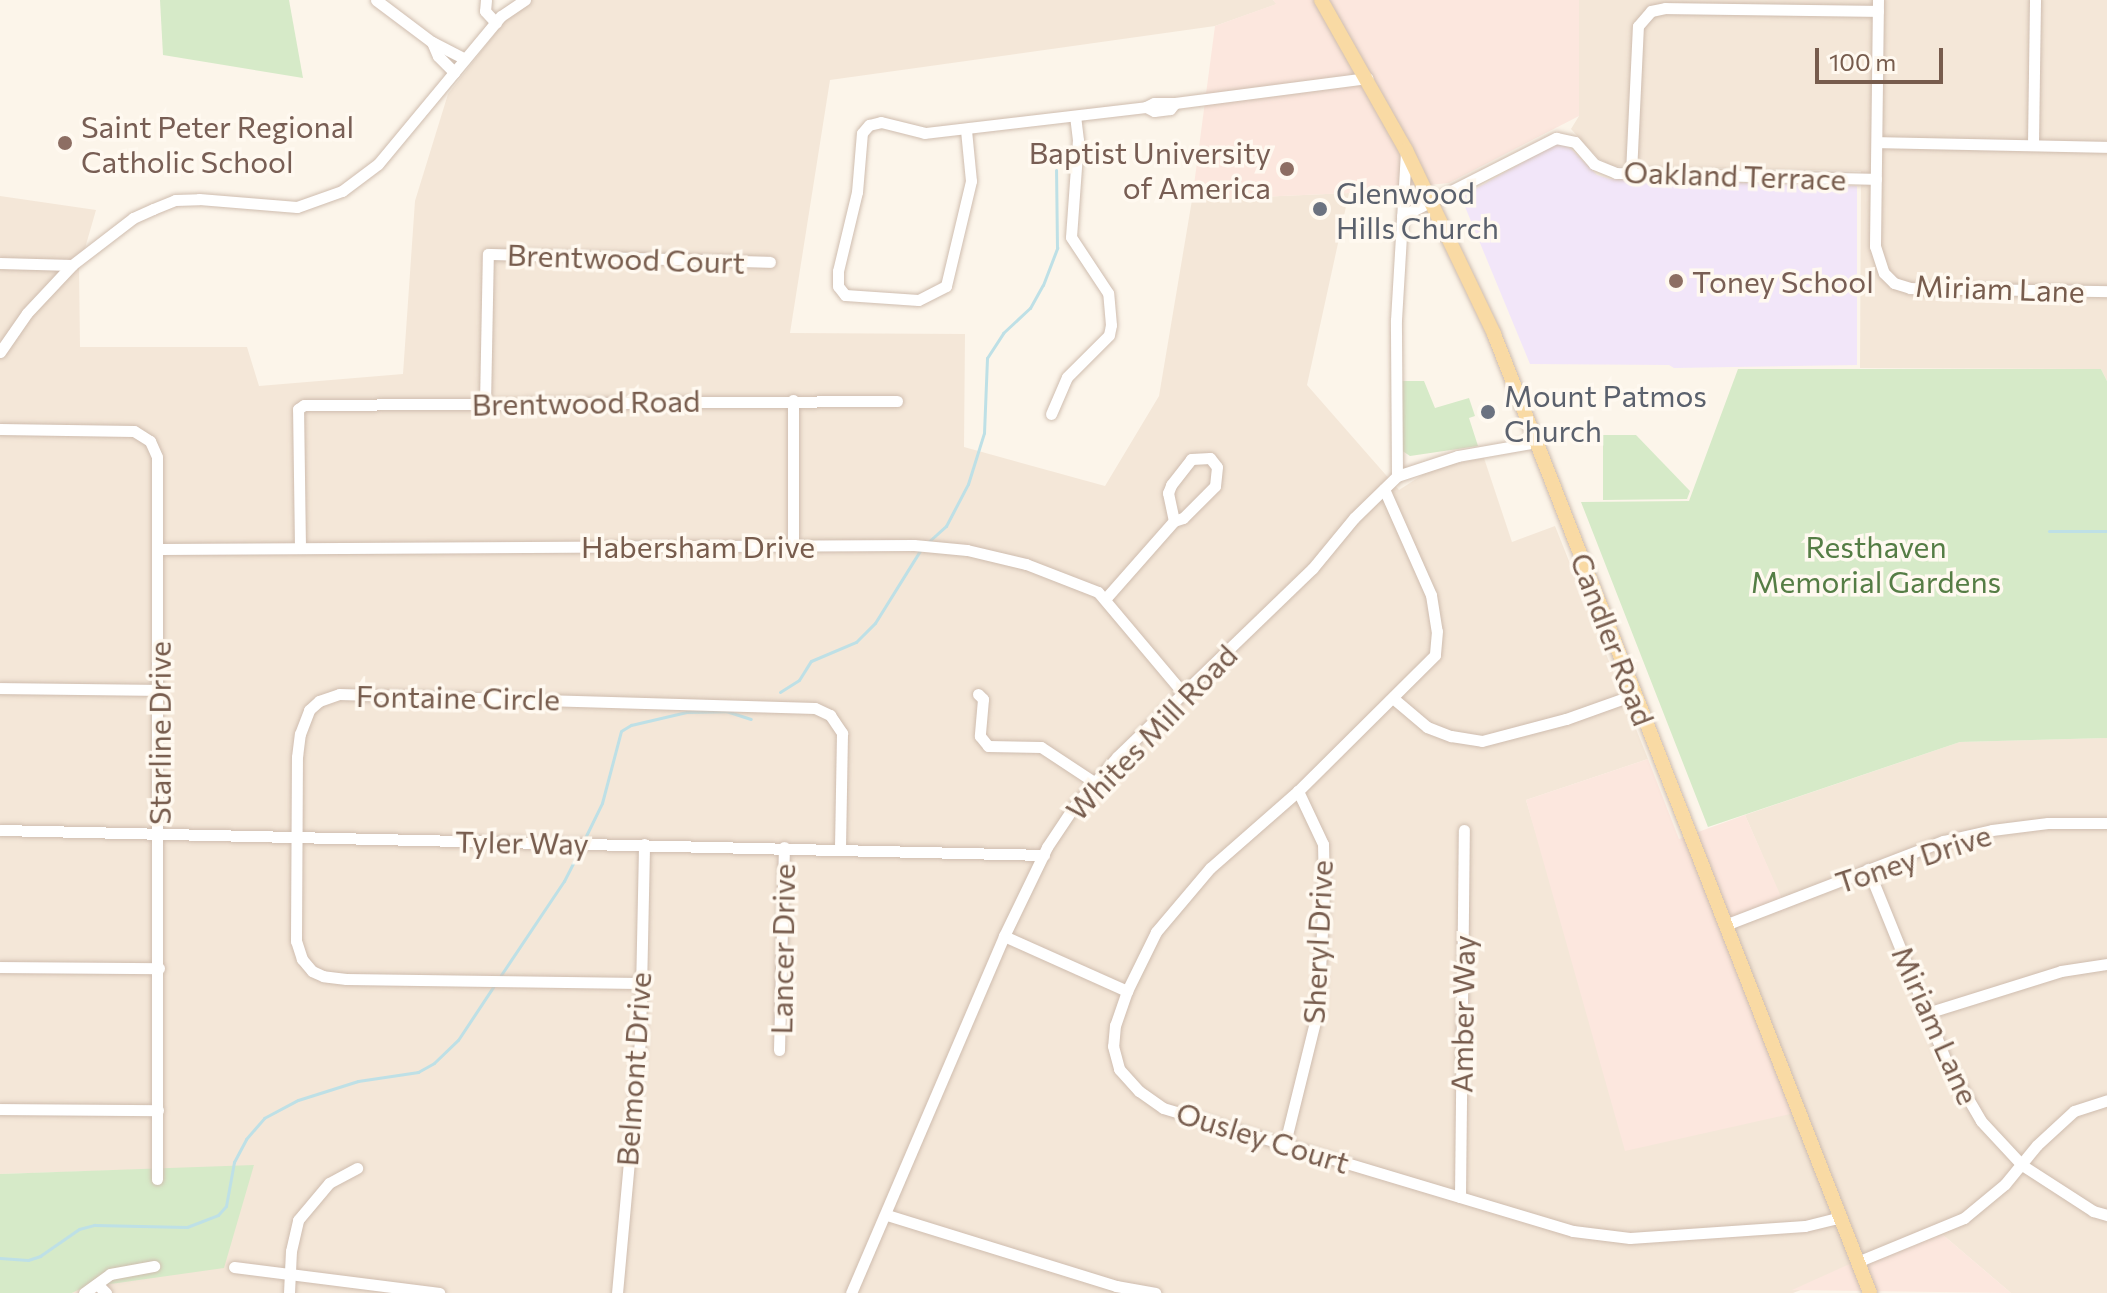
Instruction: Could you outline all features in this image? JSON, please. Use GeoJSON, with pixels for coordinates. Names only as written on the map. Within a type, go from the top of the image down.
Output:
{"type":"FeatureCollection","features":[{"type":"Feature","properties":{"kind":"main road","name":"Candler Road"},"geometry":{"type":"LineString","coordinates":[[1321,0],[1406,150],[1494,334],[1870,1293]]}},
{"type":"Feature","properties":{"kind":"street"},"geometry":{"type":"LineString","coordinates":[[376,0],[432,42],[465,59]]}},
{"type":"Feature","properties":{"kind":"street"},"geometry":{"type":"LineString","coordinates":[[486,0],[485,11],[496,23]]}},
{"type":"Feature","properties":{"kind":"street"},"geometry":{"type":"LineString","coordinates":[[0,352],[27,313],[72,265],[133,218],[175,200],[297,207],[342,191],[378,164],[496,23],[525,0]]}},
{"type":"Feature","properties":{"kind":"street"},"geometry":{"type":"LineString","coordinates":[[2033,144],[2035,0]]}},
{"type":"Feature","properties":{"kind":"street"},"geometry":{"type":"LineString","coordinates":[[1631,173],[1638,26],[1651,11],[1878,6]]}},
{"type":"Feature","properties":{"kind":"street","name":"Miriam Lane"},"geometry":{"type":"LineString","coordinates":[[1878,6],[1877,261],[1894,283],[1933,290],[2107,291]]}},
{"type":"Feature","properties":{"kind":"street"},"geometry":{"type":"LineString","coordinates":[[432,42],[438,56],[454,72]]}},
{"type":"Feature","properties":{"kind":"street"},"geometry":{"type":"LineString","coordinates":[[966,130],[971,181],[946,286],[918,300],[845,295],[837,279],[857,192],[865,128],[881,122],[914,133],[966,130],[1146,107],[1168,101],[1175,103],[1367,78]]}},
{"type":"Feature","properties":{"kind":"street"},"geometry":{"type":"LineString","coordinates":[[1051,414],[1067,377],[1109,335],[1111,325],[1108,293],[1071,237],[1078,140],[1075,116]]}},
{"type":"Feature","properties":{"kind":"street","name":"Oakland Terrace"},"geometry":{"type":"LineString","coordinates":[[1402,216],[1556,138],[1575,142],[1603,170],[1876,179]]}},
{"type":"Feature","properties":{"kind":"street","name":"Oakland Terrace"},"geometry":{"type":"LineString","coordinates":[[1877,142],[2107,147]]}},
{"type":"Feature","properties":{"kind":"street"},"geometry":{"type":"LineString","coordinates":[[1397,476],[1396,320],[1406,150]]}},
{"type":"Feature","properties":{"kind":"street","name":"Brentwood Court"},"geometry":{"type":"LineString","coordinates":[[485,404],[488,254],[770,262]]}},
{"type":"Feature","properties":{"kind":"street"},"geometry":{"type":"LineString","coordinates":[[0,263],[72,265]]}},
{"type":"Feature","properties":{"kind":"street"},"geometry":{"type":"LineString","coordinates":[[793,400],[793,546]]}},
{"type":"Feature","properties":{"kind":"street","name":"Brentwood Road"},"geometry":{"type":"LineString","coordinates":[[300,548],[298,409],[304,405],[897,401]]}},
{"type":"Feature","properties":{"kind":"street","name":"Starline Drive"},"geometry":{"type":"LineString","coordinates":[[0,429],[125,430],[145,436],[157,457],[157,1179]]}},
{"type":"Feature","properties":{"kind":"street","name":"Whites Mill Road"},"geometry":{"type":"LineString","coordinates":[[851,1293],[1004,936],[1067,815],[1094,782],[1312,569],[1354,518],[1397,476],[1458,456],[1537,442]]}},
{"type":"Feature","properties":{"kind":"street"},"geometry":{"type":"LineString","coordinates":[[1174,521],[1168,493],[1175,477],[1191,459],[1215,460],[1218,477],[1215,486],[1183,518],[1174,521],[1106,598],[1128,630],[1183,693]]}},
{"type":"Feature","properties":{"kind":"street","name":"Ousley Court"},"geometry":{"type":"LineString","coordinates":[[1384,489],[1431,595],[1437,631],[1435,655],[1394,699],[1185,895],[1156,932],[1127,991],[1115,1025],[1113,1046],[1119,1069],[1139,1091],[1163,1108],[1573,1231],[1606,1237],[1805,1226],[1840,1217]]}},
{"type":"Feature","properties":{"kind":"street","name":"Habersham Drive"},"geometry":{"type":"LineString","coordinates":[[159,549],[914,545],[967,550],[1026,564],[1106,598]]}},
{"type":"Feature","properties":{"kind":"street"},"geometry":{"type":"LineString","coordinates":[[0,688],[159,690]]}},
{"type":"Feature","properties":{"kind":"street","name":"Fontaine Circle"},"geometry":{"type":"LineString","coordinates":[[639,983],[323,976],[312,971],[302,959],[296,941],[297,757],[303,722],[319,701],[339,694],[815,708],[830,715],[842,733],[840,848]]}},
{"type":"Feature","properties":{"kind":"street"},"geometry":{"type":"LineString","coordinates":[[978,694],[983,699],[980,736],[988,746],[1041,747],[1094,782]]}},
{"type":"Feature","properties":{"kind":"street"},"geometry":{"type":"LineString","coordinates":[[1394,699],[1427,727],[1451,736],[1482,741],[1566,719],[1633,695]]}},
{"type":"Feature","properties":{"kind":"street","name":"Sheryl Drive"},"geometry":{"type":"LineString","coordinates":[[1285,1143],[1318,1010],[1324,891],[1325,858],[1319,831],[1298,791]]}},
{"type":"Feature","properties":{"kind":"street","name":"Toney Drive"},"geometry":{"type":"LineString","coordinates":[[1725,925],[1943,841],[1992,830],[2048,823],[2107,823]]}},
{"type":"Feature","properties":{"kind":"street","name":"Tyler Way"},"geometry":{"type":"LineString","coordinates":[[0,830],[1044,855]]}},
{"type":"Feature","properties":{"kind":"street","name":"Amber Way"},"geometry":{"type":"LineString","coordinates":[[1460,1197],[1464,830]]}},
{"type":"Feature","properties":{"kind":"street","name":"Belmont Drive"},"geometry":{"type":"LineString","coordinates":[[617,1293],[640,1038],[644,844]]}},
{"type":"Feature","properties":{"kind":"street","name":"Lancer Drive"},"geometry":{"type":"LineString","coordinates":[[779,1050],[784,847]]}},
{"type":"Feature","properties":{"kind":"street","name":"Miriam Lane"},"geometry":{"type":"LineString","coordinates":[[1868,869],[1959,1088],[1981,1121],[2022,1165],[2093,1211],[2107,1215]]}},
{"type":"Feature","properties":{"kind":"street"},"geometry":{"type":"LineString","coordinates":[[1004,936],[1127,991]]}},
{"type":"Feature","properties":{"kind":"street"},"geometry":{"type":"LineString","coordinates":[[1927,1013],[2061,971],[2107,964]]}},
{"type":"Feature","properties":{"kind":"street"},"geometry":{"type":"LineString","coordinates":[[0,967],[159,968]]}},
{"type":"Feature","properties":{"kind":"street"},"geometry":{"type":"LineString","coordinates":[[1857,1262],[1964,1218],[1995,1194],[2074,1111],[2107,1100]]}},
{"type":"Feature","properties":{"kind":"street"},"geometry":{"type":"LineString","coordinates":[[0,1109],[158,1110]]}},
{"type":"Feature","properties":{"kind":"street"},"geometry":{"type":"LineString","coordinates":[[289,1293],[291,1251],[305,1209],[329,1183],[357,1168]]}},
{"type":"Feature","properties":{"kind":"street"},"geometry":{"type":"LineString","coordinates":[[887,1215],[1116,1286],[1155,1293]]}},
{"type":"Feature","properties":{"kind":"street"},"geometry":{"type":"LineString","coordinates":[[84,1293],[101,1288],[123,1270],[154,1266]]}},
{"type":"Feature","properties":{"kind":"street"},"geometry":{"type":"LineString","coordinates":[[234,1267],[439,1293]]}},
{"type":"Feature","properties":{"kind":"shaded area"},"geometry":{"type":"Polygon","coordinates":[[[521,0],[1273,0],[1277,4],[1215,26],[830,80],[790,333],[965,334],[964,447],[1105,486],[1159,396],[1192,200],[1349,193],[1307,385],[1399,490],[1433,468],[1484,458],[1512,542],[1555,526],[1648,759],[1526,800],[1565,930],[1725,921],[1786,910],[1745,815],[1960,742],[2107,738],[2107,1293],[2011,1293],[1943,1235],[1793,1293],[72,1293],[254,1166],[0,1174],[0,196],[96,210],[79,269],[80,347],[247,347],[259,386],[403,374],[415,201],[448,94],[521,0]]]}},
{"type":"Feature","properties":{"kind":"shaded area"},"geometry":{"type":"Polygon","coordinates":[[[1273,0],[1579,0],[1579,116],[1449,183],[1349,193],[1192,200],[1215,26],[1276,4],[1273,0]]]}},
{"type":"Feature","properties":{"kind":"shaded area"},"geometry":{"type":"Polygon","coordinates":[[[1579,0],[2107,0],[2107,381],[2101,369],[1860,368],[1861,171],[1612,166],[1598,158],[1571,129],[1579,116],[1579,0]]]}},
{"type":"Feature","properties":{"kind":"shaded area","name":"Toney School"},"geometry":{"type":"Polygon","coordinates":[[[1557,143],[1570,148],[1597,175],[1610,179],[1857,186],[1857,365],[1674,368],[1669,365],[1530,364],[1461,197],[1557,143]]]}},
{"type":"Feature","properties":{"kind":"shaded area"},"geometry":{"type":"Polygon","coordinates":[[[1648,759],[1679,839],[1745,815],[1787,910],[1726,921],[1804,1111],[1625,1151],[1526,800],[1648,759]]]}},
{"type":"Feature","properties":{"kind":"shaded area"},"geometry":{"type":"Polygon","coordinates":[[[1943,1235],[2011,1293],[1792,1290],[1854,1262],[1943,1235]]]}},
{"type":"Feature","properties":{"kind":"green space"},"geometry":{"type":"Polygon","coordinates":[[[160,0],[289,0],[303,78],[163,55],[160,0]]]}},
{"type":"Feature","properties":{"kind":"green space","name":"Resthaven Memorial Gardens"},"geometry":{"type":"Polygon","coordinates":[[[1738,369],[2101,369],[2107,381],[2107,738],[1960,742],[1708,827],[1581,502],[1689,501],[1738,369]]]}},
{"type":"Feature","properties":{"kind":"green space"},"geometry":{"type":"Polygon","coordinates":[[[1400,381],[1424,381],[1435,408],[1469,398],[1475,416],[1469,418],[1478,446],[1410,456],[1401,450],[1400,381]]]}},
{"type":"Feature","properties":{"kind":"green space"},"geometry":{"type":"Polygon","coordinates":[[[1603,435],[1636,435],[1690,491],[1687,499],[1603,500],[1603,435]]]}},
{"type":"Feature","properties":{"kind":"green space"},"geometry":{"type":"Polygon","coordinates":[[[254,1165],[224,1268],[82,1288],[72,1293],[0,1293],[0,1174],[254,1165]]]}},
{"type":"Feature","properties":{"kind":"waterway"},"geometry":{"type":"LineString","coordinates":[[926,544],[946,526],[968,484],[984,433],[987,358],[1003,333],[1030,308],[1043,285],[1057,248],[1056,170]]}},
{"type":"Feature","properties":{"kind":"waterway"},"geometry":{"type":"LineString","coordinates":[[2049,531],[2107,531]]}},
{"type":"Feature","properties":{"kind":"waterway"},"geometry":{"type":"LineString","coordinates":[[780,692],[799,680],[811,661],[856,642],[875,623],[921,549]]}},
{"type":"Feature","properties":{"kind":"waterway"},"geometry":{"type":"LineString","coordinates":[[583,842],[602,803],[621,731],[631,725],[687,712],[726,711],[751,719]]}},
{"type":"Feature","properties":{"kind":"waterway"},"geometry":{"type":"LineString","coordinates":[[499,978],[564,881],[580,849]]}},
{"type":"Feature","properties":{"kind":"waterway"},"geometry":{"type":"LineString","coordinates":[[0,1258],[28,1260],[40,1256],[79,1229],[94,1225],[187,1227],[218,1215],[226,1206],[234,1162],[246,1139],[264,1118],[298,1100],[358,1081],[418,1072],[434,1063],[458,1040],[495,984]]}},
{"type":"Feature","properties":{"kind":"place","name":"Saint Peter Regional Catholic School"},"geometry":{"type":"Point","coordinates":[65,143]}},
{"type":"Feature","properties":{"kind":"place","name":"Baptist University of America"},"geometry":{"type":"Point","coordinates":[1287,169]}},
{"type":"Feature","properties":{"kind":"place","name":"Glenwood Hills Church"},"geometry":{"type":"Point","coordinates":[1320,209]}},
{"type":"Feature","properties":{"kind":"place","name":"Toney School"},"geometry":{"type":"Point","coordinates":[1676,281]}},
{"type":"Feature","properties":{"kind":"place","name":"Mount Patmos Church"},"geometry":{"type":"Point","coordinates":[1488,412]}}]}
